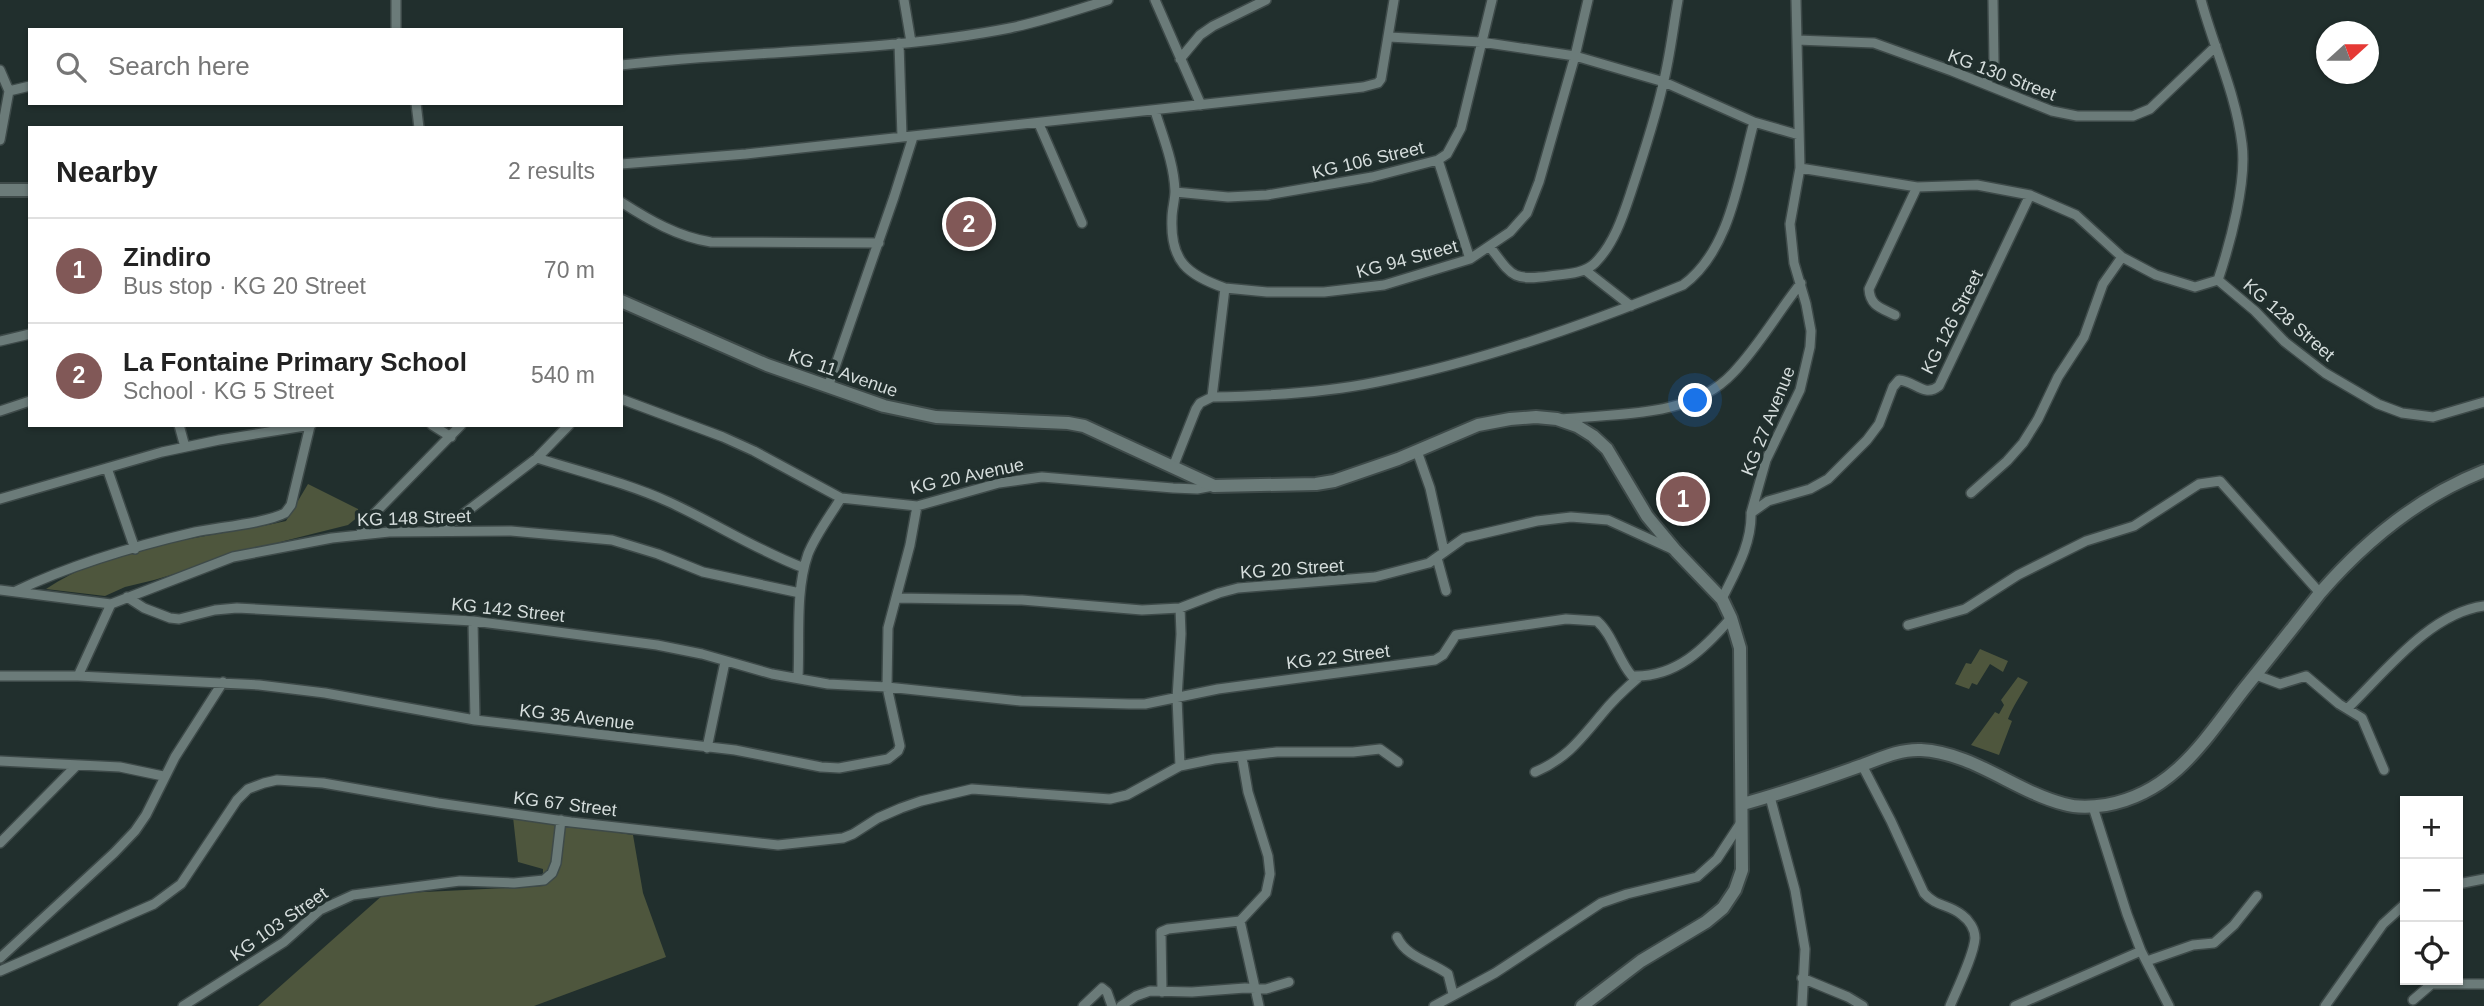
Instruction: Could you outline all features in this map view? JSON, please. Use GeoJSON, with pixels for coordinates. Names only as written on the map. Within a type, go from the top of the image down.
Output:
{"type":"FeatureCollection","features":[{"type":"Feature","properties":{"kind":"main road"},"geometry":{"type":"LineString","coordinates":[[0,190],[28,190]]}},
{"type":"Feature","properties":{"kind":"main road","name":"KG 11 Avenue"},"geometry":{"type":"LineString","coordinates":[[623,302],[767,365],[884,406],[936,417],[1068,423],[1095,430],[1214,486]]}},
{"type":"Feature","properties":{"kind":"main road"},"geometry":{"type":"LineString","coordinates":[[1214,486],[1315,484],[1334,481],[1351,477],[1478,425],[1536,417],[1557,419],[1577,426],[1607,449],[1647,516],[1722,599],[1740,648],[1742,870],[1735,890],[1724,908],[1706,922],[1641,961],[1582,1006]]}},
{"type":"Feature","properties":{"kind":"main road"},"geometry":{"type":"LineString","coordinates":[[1743,804],[1906,751],[1923,750],[1975,762],[2042,798],[2069,806],[2093,807],[2129,801],[2151,791],[2173,775],[2199,748],[2340,569],[2377,535],[2417,504],[2460,480],[2484,471]]}},
{"type":"Feature","properties":{"kind":"street"},"geometry":{"type":"LineString","coordinates":[[396,0],[396,28]]}},
{"type":"Feature","properties":{"kind":"street"},"geometry":{"type":"LineString","coordinates":[[904,0],[911,42]]}},
{"type":"Feature","properties":{"kind":"street"},"geometry":{"type":"LineString","coordinates":[[623,65],[911,42],[1010,28],[1108,0]]}},
{"type":"Feature","properties":{"kind":"street"},"geometry":{"type":"LineString","coordinates":[[1154,0],[1201,105]]}},
{"type":"Feature","properties":{"kind":"street"},"geometry":{"type":"LineString","coordinates":[[1180,59],[1200,35],[1213,26],[1266,0]]}},
{"type":"Feature","properties":{"kind":"street"},"geometry":{"type":"LineString","coordinates":[[623,164],[1039,124],[1374,85],[1381,79],[1394,0]]}},
{"type":"Feature","properties":{"kind":"street","name":"KG 106 Street"},"geometry":{"type":"LineString","coordinates":[[1175,192],[1228,197],[1267,195],[1372,177],[1438,160],[1447,154],[1461,128],[1492,0]]}},
{"type":"Feature","properties":{"kind":"street","name":"KG 94 Street"},"geometry":{"type":"LineString","coordinates":[[1155,111],[1170,158],[1175,192],[1172,242],[1176,254],[1192,275],[1225,288],[1267,292],[1350,290],[1384,285],[1470,259],[1510,232],[1527,213],[1539,182],[1588,0]]}},
{"type":"Feature","properties":{"kind":"street"},"geometry":{"type":"LineString","coordinates":[[1490,247],[1508,271],[1517,277],[1528,279],[1585,271],[1594,264],[1612,240],[1642,159],[1664,82],[1678,0]]}},
{"type":"Feature","properties":{"kind":"street","name":"KG 27 Avenue"},"geometry":{"type":"LineString","coordinates":[[1722,599],[1744,552],[1751,513],[1766,460],[1800,390],[1808,362],[1811,331],[1794,263],[1790,223],[1801,169],[1796,0]]}},
{"type":"Feature","properties":{"kind":"street"},"geometry":{"type":"LineString","coordinates":[[1986,84],[1994,62],[1993,0]]}},
{"type":"Feature","properties":{"kind":"street"},"geometry":{"type":"LineString","coordinates":[[2201,0],[2231,93],[2243,154],[2236,208],[2218,280]]}},
{"type":"Feature","properties":{"kind":"street"},"geometry":{"type":"LineString","coordinates":[[1389,37],[1481,42],[1575,56],[1664,82],[1754,122],[1800,135]]}},
{"type":"Feature","properties":{"kind":"street","name":"KG 130 Street"},"geometry":{"type":"LineString","coordinates":[[1797,40],[1874,43],[2052,111],[2077,116],[2142,114],[2216,46]]}},
{"type":"Feature","properties":{"kind":"street"},"geometry":{"type":"LineString","coordinates":[[899,43],[902,136]]}},
{"type":"Feature","properties":{"kind":"street"},"geometry":{"type":"LineString","coordinates":[[0,70],[9,91],[0,139]]}},
{"type":"Feature","properties":{"kind":"street"},"geometry":{"type":"LineString","coordinates":[[9,91],[28,86]]}},
{"type":"Feature","properties":{"kind":"street"},"geometry":{"type":"LineString","coordinates":[[416,105],[419,126]]}},
{"type":"Feature","properties":{"kind":"street"},"geometry":{"type":"LineString","coordinates":[[1173,467],[1196,408],[1200,402],[1212,397],[1308,392],[1376,383],[1544,337],[1683,285],[1697,275],[1711,256],[1723,231],[1754,122]]}},
{"type":"Feature","properties":{"kind":"street"},"geometry":{"type":"LineString","coordinates":[[1039,124],[1082,223]]}},
{"type":"Feature","properties":{"kind":"street"},"geometry":{"type":"LineString","coordinates":[[828,387],[879,243],[913,136]]}},
{"type":"Feature","properties":{"kind":"street"},"geometry":{"type":"LineString","coordinates":[[1438,160],[1470,259]]}},
{"type":"Feature","properties":{"kind":"street","name":"KG 128 Street"},"geometry":{"type":"LineString","coordinates":[[1801,169],[1916,187],[1977,185],[2030,195],[2076,215],[2122,257],[2156,275],[2187,286],[2204,286],[2218,280],[2285,342],[2325,373],[2378,404],[2402,413],[2433,417],[2484,402]]}},
{"type":"Feature","properties":{"kind":"street"},"geometry":{"type":"LineString","coordinates":[[1895,315],[1873,304],[1869,289],[1916,187]]}},
{"type":"Feature","properties":{"kind":"street","name":"KG 126 Street"},"geometry":{"type":"LineString","coordinates":[[1751,513],[1768,501],[1810,489],[1828,479],[1879,424],[1893,387],[1899,380],[1929,391],[1940,386],[2030,195]]}},
{"type":"Feature","properties":{"kind":"street"},"geometry":{"type":"LineString","coordinates":[[623,203],[678,233],[710,243],[879,243]]}},
{"type":"Feature","properties":{"kind":"street"},"geometry":{"type":"LineString","coordinates":[[1971,492],[2007,461],[2023,443],[2058,377],[2084,337],[2103,284],[2122,257]]}},
{"type":"Feature","properties":{"kind":"street"},"geometry":{"type":"LineString","coordinates":[[1585,271],[1631,306]]}},
{"type":"Feature","properties":{"kind":"street"},"geometry":{"type":"LineString","coordinates":[[1557,419],[1671,408],[1706,395],[1739,367],[1801,283]]}},
{"type":"Feature","properties":{"kind":"street"},"geometry":{"type":"LineString","coordinates":[[1212,397],[1225,288]]}},
{"type":"Feature","properties":{"kind":"street"},"geometry":{"type":"LineString","coordinates":[[0,341],[28,334]]}},
{"type":"Feature","properties":{"kind":"street","name":"KG 20 Avenue"},"geometry":{"type":"LineString","coordinates":[[623,400],[723,437],[841,498],[917,506],[999,483],[1042,477],[1173,488],[1197,489],[1214,486]]}},
{"type":"Feature","properties":{"kind":"street"},"geometry":{"type":"LineString","coordinates":[[0,411],[28,402]]}},
{"type":"Feature","properties":{"kind":"street"},"geometry":{"type":"LineString","coordinates":[[180,427],[186,447]]}},
{"type":"Feature","properties":{"kind":"street"},"geometry":{"type":"LineString","coordinates":[[0,499],[186,447],[298,427]]}},
{"type":"Feature","properties":{"kind":"street"},"geometry":{"type":"LineString","coordinates":[[16,591],[75,565],[197,532],[285,513],[291,505],[310,427]]}},
{"type":"Feature","properties":{"kind":"street"},"geometry":{"type":"LineString","coordinates":[[435,427],[451,437]]}},
{"type":"Feature","properties":{"kind":"street"},"geometry":{"type":"LineString","coordinates":[[360,534],[372,516],[459,427]]}},
{"type":"Feature","properties":{"kind":"street"},"geometry":{"type":"LineString","coordinates":[[440,532],[537,458],[567,427]]}},
{"type":"Feature","properties":{"kind":"street"},"geometry":{"type":"LineString","coordinates":[[1417,451],[1430,488],[1446,591]]}},
{"type":"Feature","properties":{"kind":"street"},"geometry":{"type":"LineString","coordinates":[[537,458],[642,491],[671,503],[752,546],[804,568]]}},
{"type":"Feature","properties":{"kind":"street"},"geometry":{"type":"LineString","coordinates":[[107,468],[135,549]]}},
{"type":"Feature","properties":{"kind":"street"},"geometry":{"type":"LineString","coordinates":[[1908,625],[1965,609],[2018,575],[2086,541],[2134,526],[2199,484],[2211,481],[2220,481],[2320,593]]}},
{"type":"Feature","properties":{"kind":"street"},"geometry":{"type":"LineString","coordinates":[[798,678],[800,593],[804,568],[815,540],[841,498]]}},
{"type":"Feature","properties":{"kind":"street","name":"KG 35 Avenue"},"geometry":{"type":"LineString","coordinates":[[0,676],[223,682],[325,693],[475,720],[735,750],[839,768],[888,758],[898,751],[900,746],[887,687],[888,628],[910,545],[917,506]]}},
{"type":"Feature","properties":{"kind":"street","name":"KG 20 Street"},"geometry":{"type":"LineString","coordinates":[[896,598],[1022,600],[1142,610],[1180,608],[1238,588],[1316,580],[1355,580],[1420,566],[1464,538],[1538,521],[1571,517],[1608,520],[1676,551]]}},
{"type":"Feature","properties":{"kind":"street","name":"KG 148 Street"},"geometry":{"type":"LineString","coordinates":[[110,604],[233,557],[360,534],[440,532],[511,531],[612,540],[703,572],[800,593]]}},
{"type":"Feature","properties":{"kind":"street"},"geometry":{"type":"LineString","coordinates":[[0,590],[110,604],[78,676]]}},
{"type":"Feature","properties":{"kind":"street","name":"KG 142 Street"},"geometry":{"type":"LineString","coordinates":[[127,597],[144,608],[178,619],[237,608],[474,621],[620,639],[702,654],[724,662],[828,684],[887,687]]}},
{"type":"Feature","properties":{"kind":"street"},"geometry":{"type":"LineString","coordinates":[[2348,708],[2434,626],[2452,615],[2484,606]]}},
{"type":"Feature","properties":{"kind":"street"},"geometry":{"type":"LineString","coordinates":[[1180,608],[1180,766]]}},
{"type":"Feature","properties":{"kind":"street","name":"KG 22 Street"},"geometry":{"type":"LineString","coordinates":[[887,687],[1021,701],[1129,704],[1178,698],[1218,689],[1435,660],[1443,655],[1456,635],[1579,618],[1597,621],[1632,676],[1640,676]]}},
{"type":"Feature","properties":{"kind":"street"},"geometry":{"type":"LineString","coordinates":[[1535,772],[1555,764],[1576,745],[1608,707],[1640,676],[1683,664],[1706,647],[1731,618]]}},
{"type":"Feature","properties":{"kind":"street"},"geometry":{"type":"LineString","coordinates":[[474,621],[475,720]]}},
{"type":"Feature","properties":{"kind":"street"},"geometry":{"type":"LineString","coordinates":[[708,748],[724,662]]}},
{"type":"Feature","properties":{"kind":"street"},"geometry":{"type":"LineString","coordinates":[[2256,675],[2280,684],[2306,676],[2339,704],[2361,718],[2384,770]]}},
{"type":"Feature","properties":{"kind":"street"},"geometry":{"type":"LineString","coordinates":[[0,958],[135,831],[146,815],[163,776],[223,682]]}},
{"type":"Feature","properties":{"kind":"street","name":"KG 67 Street"},"geometry":{"type":"LineString","coordinates":[[0,971],[154,904],[170,894],[181,884],[237,800],[248,789],[277,780],[323,783],[561,820],[778,845],[843,838],[901,808],[960,792],[984,789],[1110,799],[1127,795],[1180,766],[1276,752],[1353,752],[1380,749],[1398,762]]}},
{"type":"Feature","properties":{"kind":"street"},"geometry":{"type":"LineString","coordinates":[[1163,992],[1161,932],[1240,921],[1266,893],[1270,874],[1268,856],[1248,792],[1242,757]]}},
{"type":"Feature","properties":{"kind":"street"},"geometry":{"type":"LineString","coordinates":[[0,761],[120,766],[163,776]]}},
{"type":"Feature","properties":{"kind":"street"},"geometry":{"type":"LineString","coordinates":[[0,843],[77,765]]}},
{"type":"Feature","properties":{"kind":"street"},"geometry":{"type":"LineString","coordinates":[[1862,765],[1892,821],[1924,893],[1931,902],[1951,908],[1971,925],[1975,940],[1950,1006]]}},
{"type":"Feature","properties":{"kind":"street"},"geometry":{"type":"LineString","coordinates":[[1770,797],[1795,890],[1805,949],[1802,1006]]}},
{"type":"Feature","properties":{"kind":"street"},"geometry":{"type":"LineString","coordinates":[[2093,807],[2141,951],[2169,1006]]}},
{"type":"Feature","properties":{"kind":"street","name":"KG 103 Street"},"geometry":{"type":"LineString","coordinates":[[183,1006],[284,942],[320,910],[353,895],[460,881],[514,883],[544,880],[552,873],[556,863],[561,820]]}},
{"type":"Feature","properties":{"kind":"street"},"geometry":{"type":"LineString","coordinates":[[1434,1006],[1495,973],[1601,903],[1697,877],[1717,859],[1743,820]]}},
{"type":"Feature","properties":{"kind":"street"},"geometry":{"type":"LineString","coordinates":[[2463,883],[2484,879]]}},
{"type":"Feature","properties":{"kind":"street"},"geometry":{"type":"LineString","coordinates":[[2147,961],[2193,945],[2214,943],[2234,925],[2257,896]]}},
{"type":"Feature","properties":{"kind":"street"},"geometry":{"type":"LineString","coordinates":[[2325,1006],[2375,934],[2400,910]]}},
{"type":"Feature","properties":{"kind":"street"},"geometry":{"type":"LineString","coordinates":[[1240,921],[1259,1006]]}},
{"type":"Feature","properties":{"kind":"street"},"geometry":{"type":"LineString","coordinates":[[1397,937],[1402,947],[1410,954],[1448,974],[1453,994]]}},
{"type":"Feature","properties":{"kind":"street"},"geometry":{"type":"LineString","coordinates":[[2015,1006],[2141,951]]}},
{"type":"Feature","properties":{"kind":"street"},"geometry":{"type":"LineString","coordinates":[[1802,978],[1863,1006]]}},
{"type":"Feature","properties":{"kind":"street"},"geometry":{"type":"LineString","coordinates":[[1121,1006],[1136,996],[1150,992],[1266,989],[1289,982]]}},
{"type":"Feature","properties":{"kind":"street"},"geometry":{"type":"LineString","coordinates":[[2463,983],[2484,984]]}},
{"type":"Feature","properties":{"kind":"street"},"geometry":{"type":"LineString","coordinates":[[2413,1000],[2430,985]]}},
{"type":"Feature","properties":{"kind":"street"},"geometry":{"type":"LineString","coordinates":[[1083,1006],[1102,988],[1107,992],[1112,1006]]}},
{"type":"Feature","properties":{"kind":"green space"},"geometry":{"type":"Polygon","coordinates":[[[308,484],[358,509],[359,516],[348,525],[125,587],[105,596],[46,589],[73,574],[131,552],[286,521],[308,484]]]}},
{"type":"Feature","properties":{"kind":"green space"},"geometry":{"type":"Polygon","coordinates":[[[1980,649],[2008,661],[2003,672],[1990,664],[1977,685],[1972,683],[1969,689],[1955,684],[1966,663],[1971,664],[1980,649]]]}},
{"type":"Feature","properties":{"kind":"green space"},"geometry":{"type":"Polygon","coordinates":[[[2018,677],[2028,682],[2008,719],[2012,721],[1999,755],[1971,745],[1995,712],[1999,714],[2004,705],[2001,700],[2018,677]]]}},
{"type":"Feature","properties":{"kind":"green space"},"geometry":{"type":"Polygon","coordinates":[[[513,817],[633,835],[643,893],[666,957],[534,1006],[258,1006],[384,894],[543,886],[543,869],[518,862],[513,817]]]}},
{"type":"Feature","properties":{"kind":"place","name":"La Fontaine Primary School"},"geometry":{"type":"Point","coordinates":[969,224]}},
{"type":"Feature","properties":{"kind":"place","name":"Zindiro"},"geometry":{"type":"Point","coordinates":[1683,499]}}]}
